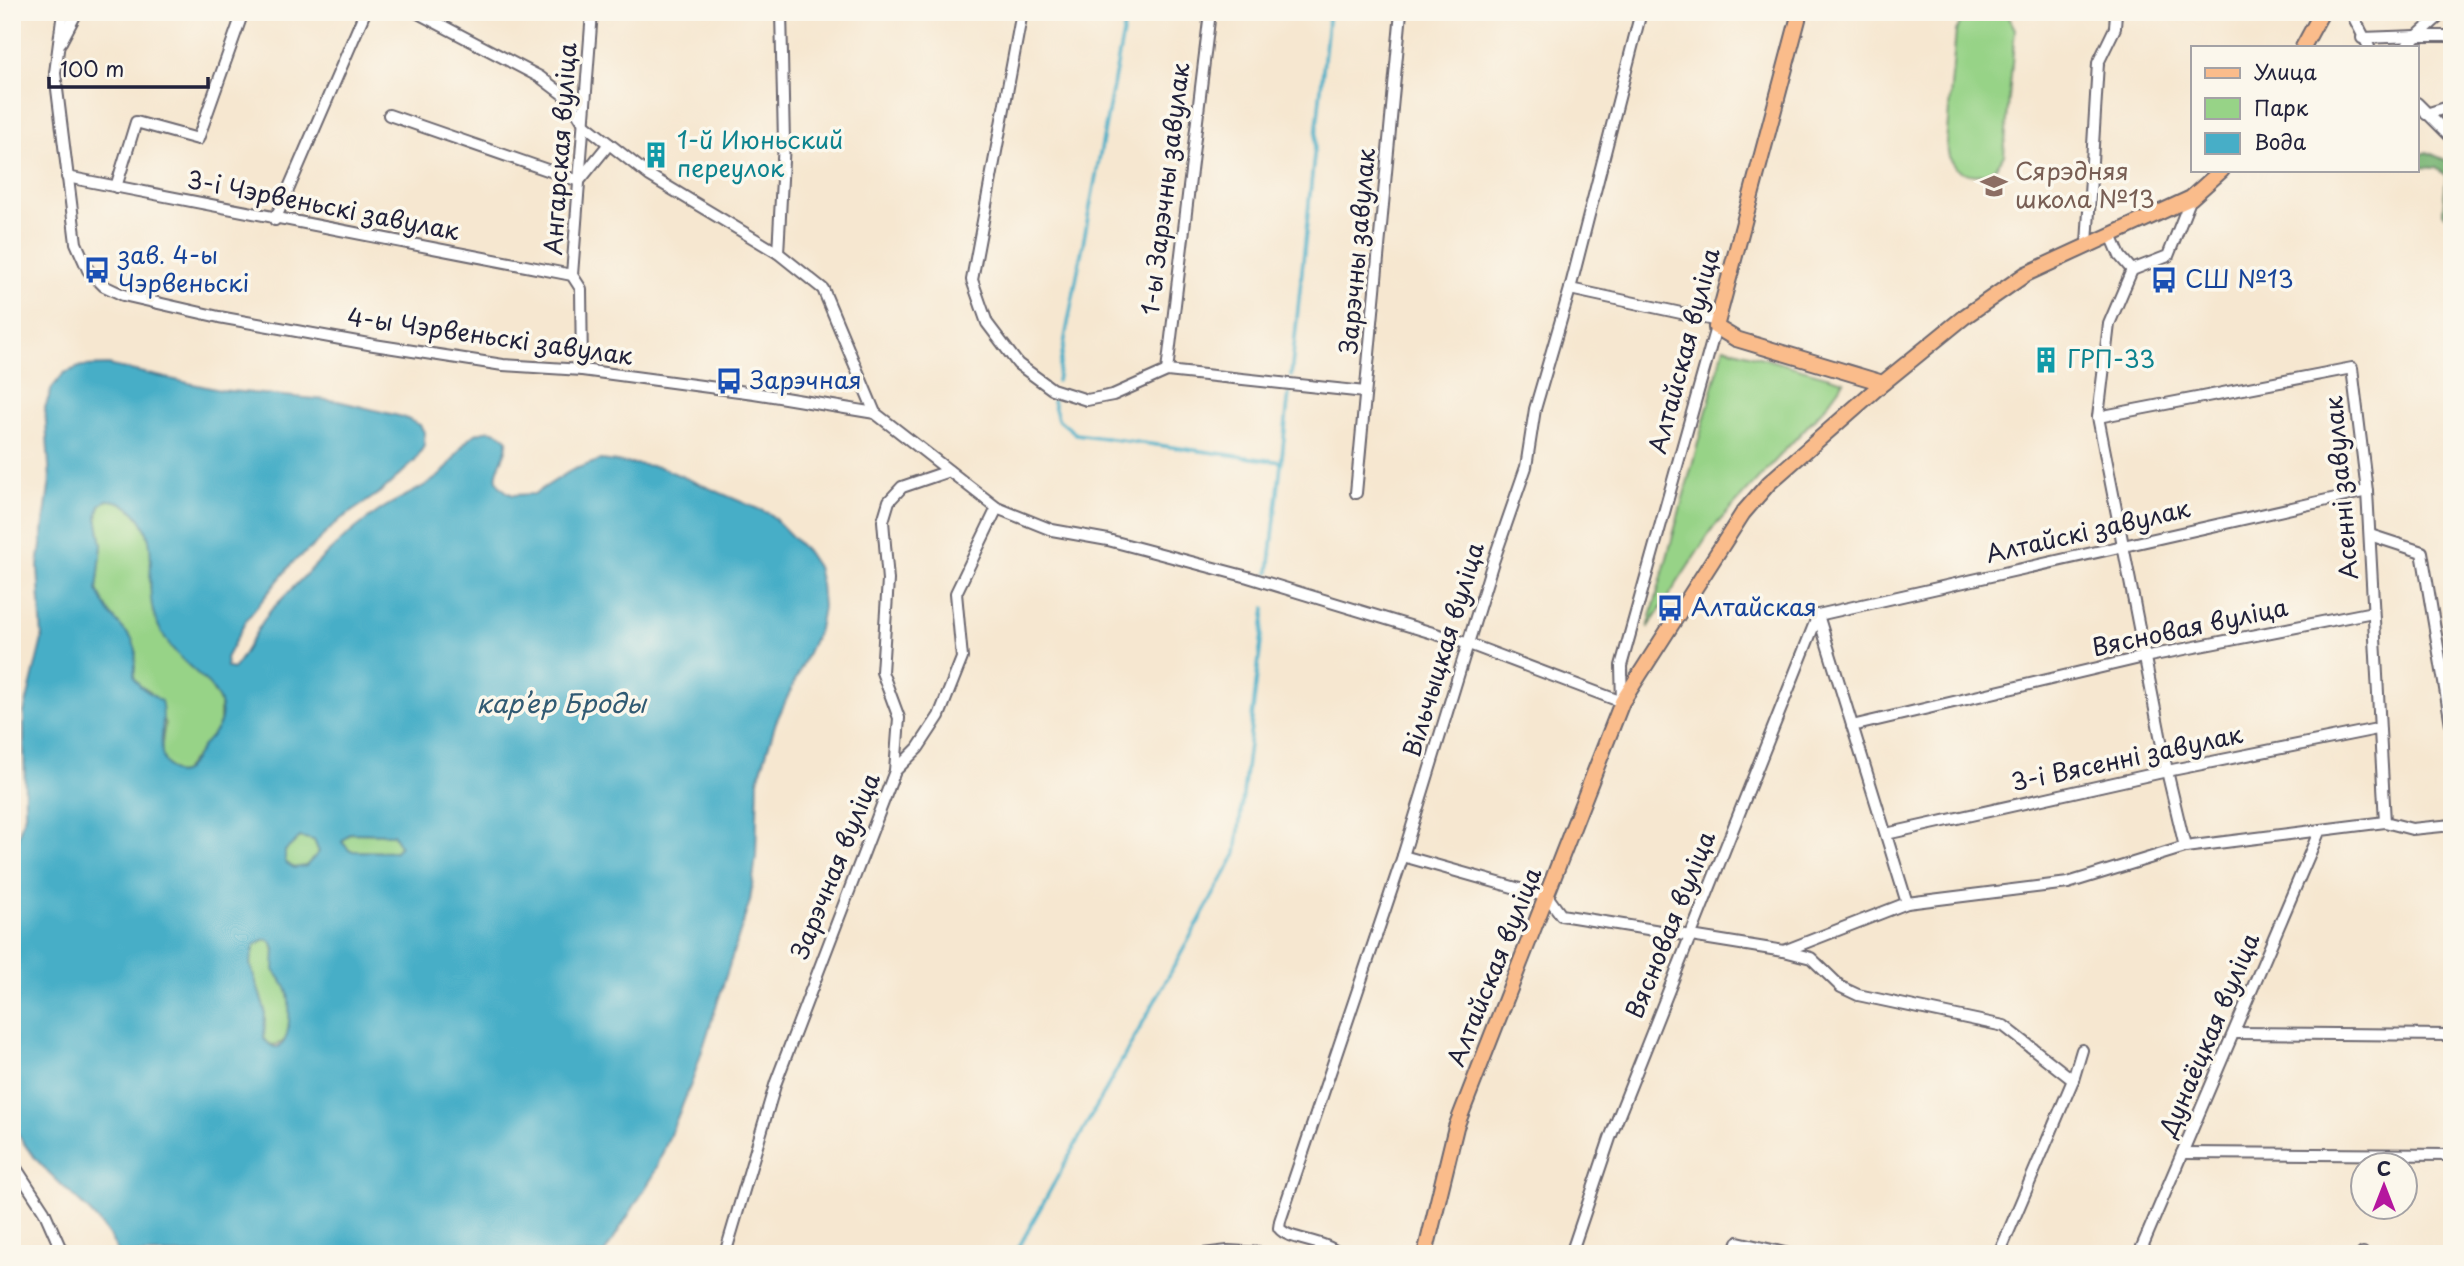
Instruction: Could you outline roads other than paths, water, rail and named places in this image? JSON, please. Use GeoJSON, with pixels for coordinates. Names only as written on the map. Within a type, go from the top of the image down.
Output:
{"type":"FeatureCollection","features":[{"type":"Feature","properties":{"kind":"main road","name":"Алтайская вуліца"},"geometry":{"type":"LineString","coordinates":[[1717,324],[1800,12]]}},
{"type":"Feature","properties":{"kind":"main road"},"geometry":{"type":"LineString","coordinates":[[2304,46],[2320,13]]}},
{"type":"Feature","properties":{"kind":"main road","name":"Алтайская вуліца"},"geometry":{"type":"LineString","coordinates":[[1425,1254],[1456,1127],[1622,702],[1743,513],[1769,483],[1883,383],[1964,317],[2026,274],[2191,198],[2220,172]]}},
{"type":"Feature","properties":{"kind":"main road"},"geometry":{"type":"LineString","coordinates":[[1717,324],[1736,339],[1883,383]]}},
{"type":"Feature","properties":{"kind":"street"},"geometry":{"type":"LineString","coordinates":[[63,12],[55,72],[67,177]]}},
{"type":"Feature","properties":{"kind":"street"},"geometry":{"type":"LineString","coordinates":[[58,47],[77,12]]}},
{"type":"Feature","properties":{"kind":"street"},"geometry":{"type":"LineString","coordinates":[[116,187],[136,122],[198,139],[243,12]]}},
{"type":"Feature","properties":{"kind":"street"},"geometry":{"type":"LineString","coordinates":[[275,220],[365,12]]}},
{"type":"Feature","properties":{"kind":"street"},"geometry":{"type":"LineString","coordinates":[[416,12],[540,78],[569,99],[586,125],[650,177],[778,253],[823,289],[875,413],[997,509],[1052,530],[1108,540],[1236,573],[1469,644],[1622,702]]}},
{"type":"Feature","properties":{"kind":"street","name":"Ангарская вуліца"},"geometry":{"type":"LineString","coordinates":[[582,370],[581,289],[572,275],[586,125],[592,12]]}},
{"type":"Feature","properties":{"kind":"street"},"geometry":{"type":"LineString","coordinates":[[778,253],[784,142],[781,12]]}},
{"type":"Feature","properties":{"kind":"street"},"geometry":{"type":"LineString","coordinates":[[1022,12],[972,280],[987,323],[1018,364],[1052,389],[1087,400],[1113,395],[1167,372],[1365,392]]}},
{"type":"Feature","properties":{"kind":"street","name":"1-ы Зарэчны завулак"},"geometry":{"type":"LineString","coordinates":[[1167,372],[1210,12]]}},
{"type":"Feature","properties":{"kind":"street","name":"Зарэчны завулак"},"geometry":{"type":"LineString","coordinates":[[1356,493],[1401,12]]}},
{"type":"Feature","properties":{"kind":"street","name":"Вільчыцкая вуліца"},"geometry":{"type":"LineString","coordinates":[[1339,1254],[1321,1242],[1283,1233],[1279,1228],[1280,1221],[1403,856],[1526,467],[1535,410],[1570,289],[1641,12]]}},
{"type":"Feature","properties":{"kind":"street"},"geometry":{"type":"LineString","coordinates":[[2087,244],[2098,63],[2115,29],[2116,12]]}},
{"type":"Feature","properties":{"kind":"street"},"geometry":{"type":"LineString","coordinates":[[2351,12],[2368,46]]}},
{"type":"Feature","properties":{"kind":"street"},"geometry":{"type":"LineString","coordinates":[[2407,46],[2445,12]]}},
{"type":"Feature","properties":{"kind":"street"},"geometry":{"type":"LineString","coordinates":[[2362,38],[2452,36]]}},
{"type":"Feature","properties":{"kind":"street"},"geometry":{"type":"LineString","coordinates":[[2418,104],[2452,138]]}},
{"type":"Feature","properties":{"kind":"street"},"geometry":{"type":"LineString","coordinates":[[2426,114],[2452,106]]}},
{"type":"Feature","properties":{"kind":"street"},"geometry":{"type":"LineString","coordinates":[[389,115],[579,181],[609,144]]}},
{"type":"Feature","properties":{"kind":"street","name":"3-і Чэрвеньскі завулак"},"geometry":{"type":"LineString","coordinates":[[67,177],[275,220],[572,275]]}},
{"type":"Feature","properties":{"kind":"street","name":"4-ы Чэрвеньскі завулак"},"geometry":{"type":"LineString","coordinates":[[67,177],[76,243],[88,270],[104,286],[123,295],[297,331],[503,365],[582,370],[875,413]]}},
{"type":"Feature","properties":{"kind":"street"},"geometry":{"type":"LineString","coordinates":[[2185,847],[2167,771],[2098,417],[2109,324],[2132,270],[2168,256],[2191,198]]}},
{"type":"Feature","properties":{"kind":"street"},"geometry":{"type":"LineString","coordinates":[[2110,235],[2120,256],[2132,270]]}},
{"type":"Feature","properties":{"kind":"street"},"geometry":{"type":"LineString","coordinates":[[1570,289],[1717,324]]}},
{"type":"Feature","properties":{"kind":"street","name":"Алтайская вуліца"},"geometry":{"type":"LineString","coordinates":[[1622,702],[1621,666],[1717,324]]}},
{"type":"Feature","properties":{"kind":"street","name":"Асенні завулак"},"geometry":{"type":"LineString","coordinates":[[2098,417],[2352,368],[2367,491],[2377,729],[2385,822]]}},
{"type":"Feature","properties":{"kind":"street"},"geometry":{"type":"LineString","coordinates":[[895,771],[900,744],[899,718],[883,672],[888,580],[883,521],[889,501],[902,487],[949,471]]}},
{"type":"Feature","properties":{"kind":"street","name":"Алтайскі завулак"},"geometry":{"type":"LineString","coordinates":[[1818,615],[2367,491]]}},
{"type":"Feature","properties":{"kind":"street","name":"Зарэчная вуліца"},"geometry":{"type":"LineString","coordinates":[[725,1254],[776,1082],[895,771],[918,748],[939,716],[962,658],[956,593],[997,509]]}},
{"type":"Feature","properties":{"kind":"street"},"geometry":{"type":"LineString","coordinates":[[2370,535],[2422,552],[2452,730]]}},
{"type":"Feature","properties":{"kind":"street","name":"Вясновая вуліца"},"geometry":{"type":"LineString","coordinates":[[1852,726],[2144,657],[2373,612]]}},
{"type":"Feature","properties":{"kind":"street"},"geometry":{"type":"LineString","coordinates":[[1818,615],[1907,902]]}},
{"type":"Feature","properties":{"kind":"street","name":"Вясновая вуліца"},"geometry":{"type":"LineString","coordinates":[[1571,1254],[1610,1138],[1818,615]]}},
{"type":"Feature","properties":{"kind":"street","name":"3-і Вясенні завулак"},"geometry":{"type":"LineString","coordinates":[[1886,834],[2167,771],[2377,729]]}},
{"type":"Feature","properties":{"kind":"street"},"geometry":{"type":"LineString","coordinates":[[1784,951],[1907,902],[2068,883],[2185,847],[2385,822],[2412,829],[2452,825]]}},
{"type":"Feature","properties":{"kind":"street","name":"Дунаёцкая вуліца"},"geometry":{"type":"LineString","coordinates":[[2139,1254],[2319,832]]}},
{"type":"Feature","properties":{"kind":"street"},"geometry":{"type":"LineString","coordinates":[[1403,856],[1548,897],[1561,915],[1784,951],[1811,958],[1841,987],[1858,995],[2004,1026],[2073,1080]]}},
{"type":"Feature","properties":{"kind":"street"},"geometry":{"type":"LineString","coordinates":[[2234,1034],[2452,1035]]}},
{"type":"Feature","properties":{"kind":"street"},"geometry":{"type":"LineString","coordinates":[[1999,1254],[2073,1080],[2082,1050]]}},
{"type":"Feature","properties":{"kind":"street"},"geometry":{"type":"LineString","coordinates":[[2182,1153],[2452,1156]]}},
{"type":"Feature","properties":{"kind":"street"},"geometry":{"type":"LineString","coordinates":[[12,1162],[44,1211],[63,1254]]}},
{"type":"Feature","properties":{"kind":"street"},"geometry":{"type":"LineString","coordinates":[[1734,1254],[1738,1242],[1790,1254]]}},
{"type":"Feature","properties":{"kind":"street"},"geometry":{"type":"LineString","coordinates":[[1203,1253],[1280,1254]]}},
{"type":"Feature","properties":{"kind":"water","name":"карʼер Броды"},"geometry":{"type":"Polygon","coordinates":[[[108,365],[220,390],[338,401],[403,417],[420,425],[424,432],[424,446],[415,461],[382,491],[338,521],[293,562],[247,619],[226,658],[227,667],[232,669],[268,614],[310,570],[379,511],[439,476],[472,436],[486,431],[497,432],[507,439],[497,476],[503,489],[513,495],[534,494],[572,470],[601,460],[660,467],[770,514],[807,552],[817,567],[823,607],[819,629],[776,722],[758,780],[756,857],[750,901],[692,1082],[653,1176],[604,1254],[119,1254],[95,1218],[35,1158],[22,1141],[12,1122],[12,856],[25,814],[24,713],[42,639],[38,566],[50,480],[45,408],[52,388],[64,373],[82,366],[108,365]],[[107,500],[100,505],[97,517],[102,545],[97,590],[110,614],[132,639],[136,650],[134,677],[140,686],[161,701],[164,760],[177,774],[182,773],[218,728],[222,712],[220,702],[209,685],[171,647],[157,623],[151,598],[150,548],[143,524],[132,510],[122,503],[107,500]],[[350,833],[342,842],[350,851],[394,852],[400,846],[393,834],[350,833]],[[300,837],[285,851],[285,862],[294,868],[306,866],[319,852],[314,840],[300,837]],[[265,939],[254,946],[250,964],[265,1010],[264,1039],[273,1046],[280,1046],[289,1022],[288,994],[274,970],[275,948],[271,941],[265,939]]]}},
{"type":"Feature","properties":{"kind":"waterway"},"geometry":{"type":"LineString","coordinates":[[1057,381],[1127,12]]}},
{"type":"Feature","properties":{"kind":"waterway"},"geometry":{"type":"LineString","coordinates":[[1291,376],[1329,12]]}},
{"type":"Feature","properties":{"kind":"waterway"},"geometry":{"type":"LineString","coordinates":[[1269,572],[1289,393]]}},
{"type":"Feature","properties":{"kind":"waterway"},"geometry":{"type":"LineString","coordinates":[[1053,401],[1058,419],[1076,434],[1282,462]]}},
{"type":"Feature","properties":{"kind":"waterway"},"geometry":{"type":"LineString","coordinates":[[1015,1254],[1236,854],[1265,608]]}},
{"type":"Feature","properties":{"kind":"place","name":"1-й Июньский переулок"},"geometry":{"type":"Point","coordinates":[656,155]}},
{"type":"Feature","properties":{"kind":"place","name":"Сярэдняя школа №13"},"geometry":{"type":"Point","coordinates":[1994,186]}},
{"type":"Feature","properties":{"kind":"place","name":"зав. 4-ы Чэрвеньскі"},"geometry":{"type":"Point","coordinates":[97,270]}},
{"type":"Feature","properties":{"kind":"place","name":"СШ №13"},"geometry":{"type":"Point","coordinates":[2164,280]}},
{"type":"Feature","properties":{"kind":"place","name":"ГРП-33"},"geometry":{"type":"Point","coordinates":[2046,360]}},
{"type":"Feature","properties":{"kind":"place","name":"Зарэчная"},"geometry":{"type":"Point","coordinates":[729,381]}},
{"type":"Feature","properties":{"kind":"place","name":"Алтайская"},"geometry":{"type":"Point","coordinates":[1670,608]}}]}
